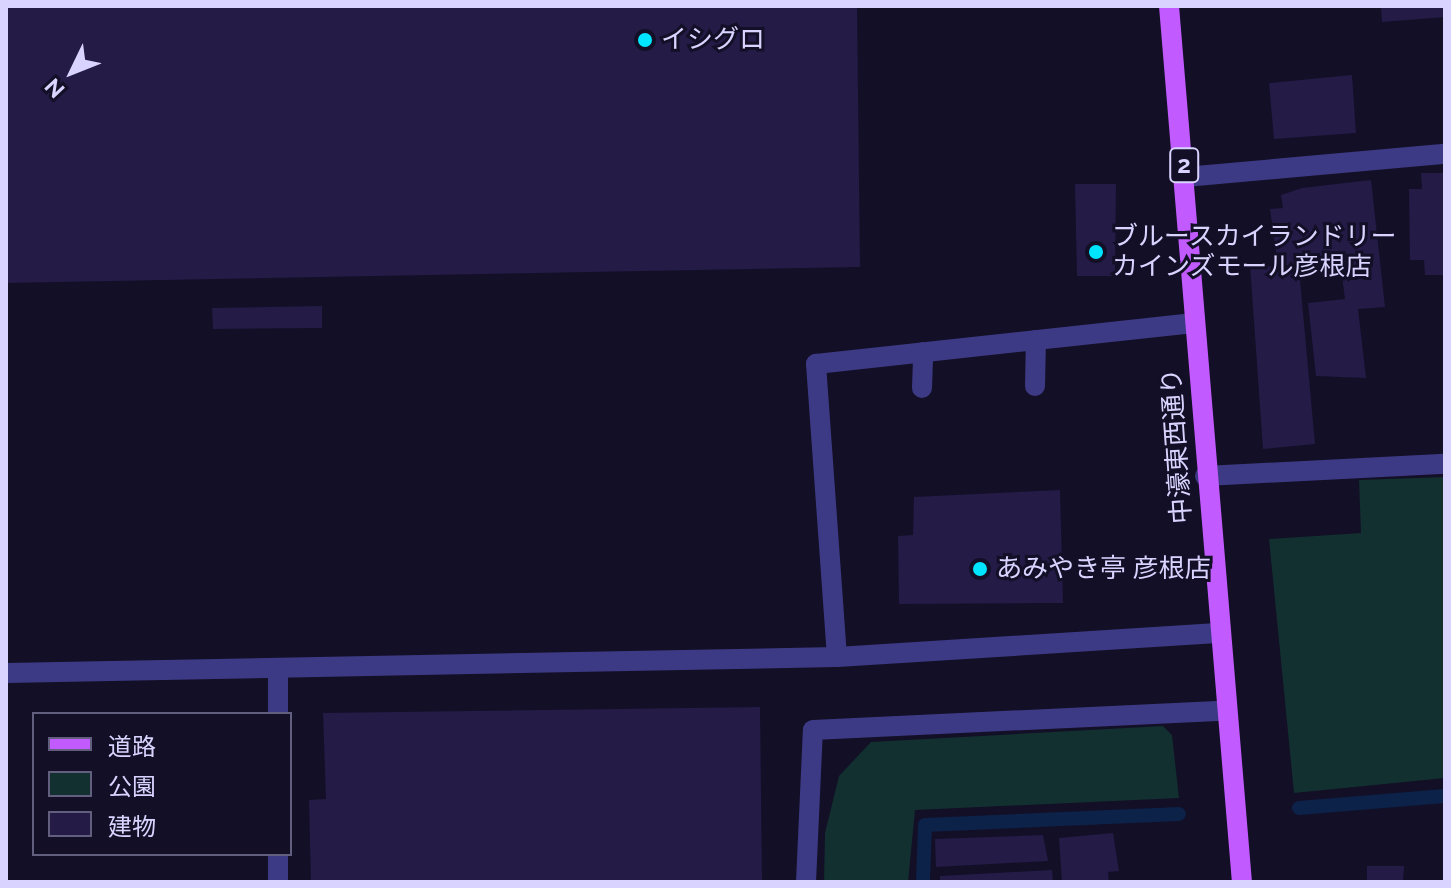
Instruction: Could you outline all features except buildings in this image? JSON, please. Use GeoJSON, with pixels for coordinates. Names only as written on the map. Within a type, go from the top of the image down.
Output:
{"type":"FeatureCollection","features":[{"type":"Feature","properties":{"kind":"main road","name":"中濠東西通り"},"geometry":{"type":"LineString","coordinates":[[1169,6],[1185,177],[1223,711],[1242,882]]}},
{"type":"Feature","properties":{"kind":"street"},"geometry":{"type":"LineString","coordinates":[[1185,177],[1445,154]]}},
{"type":"Feature","properties":{"kind":"street"},"geometry":{"type":"LineString","coordinates":[[837,657],[816,364],[1194,323]]}},
{"type":"Feature","properties":{"kind":"street"},"geometry":{"type":"LineString","coordinates":[[1035,386],[1036,340]]}},
{"type":"Feature","properties":{"kind":"street"},"geometry":{"type":"LineString","coordinates":[[922,388],[923,352]]}},
{"type":"Feature","properties":{"kind":"street"},"geometry":{"type":"LineString","coordinates":[[1205,476],[1445,464]]}},
{"type":"Feature","properties":{"kind":"street"},"geometry":{"type":"LineString","coordinates":[[6,673],[837,657],[1217,633]]}},
{"type":"Feature","properties":{"kind":"street"},"geometry":{"type":"LineString","coordinates":[[278,670],[278,712]]}},
{"type":"Feature","properties":{"kind":"street"},"geometry":{"type":"LineString","coordinates":[[806,882],[813,730],[1223,711]]}},
{"type":"Feature","properties":{"kind":"street"},"geometry":{"type":"LineString","coordinates":[[278,856],[278,882]]}},
{"type":"Feature","properties":{"kind":"green space"},"geometry":{"type":"Polygon","coordinates":[[[1445,477],[1445,778],[1294,793],[1269,539],[1361,533],[1359,480],[1445,477]]]}},
{"type":"Feature","properties":{"kind":"green space"},"geometry":{"type":"Polygon","coordinates":[[[1163,726],[1172,735],[1179,798],[915,810],[908,882],[824,882],[825,833],[839,776],[871,742],[1163,726]]]}},
{"type":"Feature","properties":{"kind":"waterway"},"geometry":{"type":"LineString","coordinates":[[1299,808],[1445,796]]}},
{"type":"Feature","properties":{"kind":"waterway"},"geometry":{"type":"LineString","coordinates":[[923,882],[925,825],[1179,814]]}},
{"type":"Feature","properties":{"kind":"place","name":"イシグロ"},"geometry":{"type":"Point","coordinates":[645,40]}},
{"type":"Feature","properties":{"kind":"place","name":"ブルースカイランドリー カインズモール彦根店"},"geometry":{"type":"Point","coordinates":[1096,252]}},
{"type":"Feature","properties":{"kind":"place","name":"あみやき亭 彦根店"},"geometry":{"type":"Point","coordinates":[980,569]}}]}
